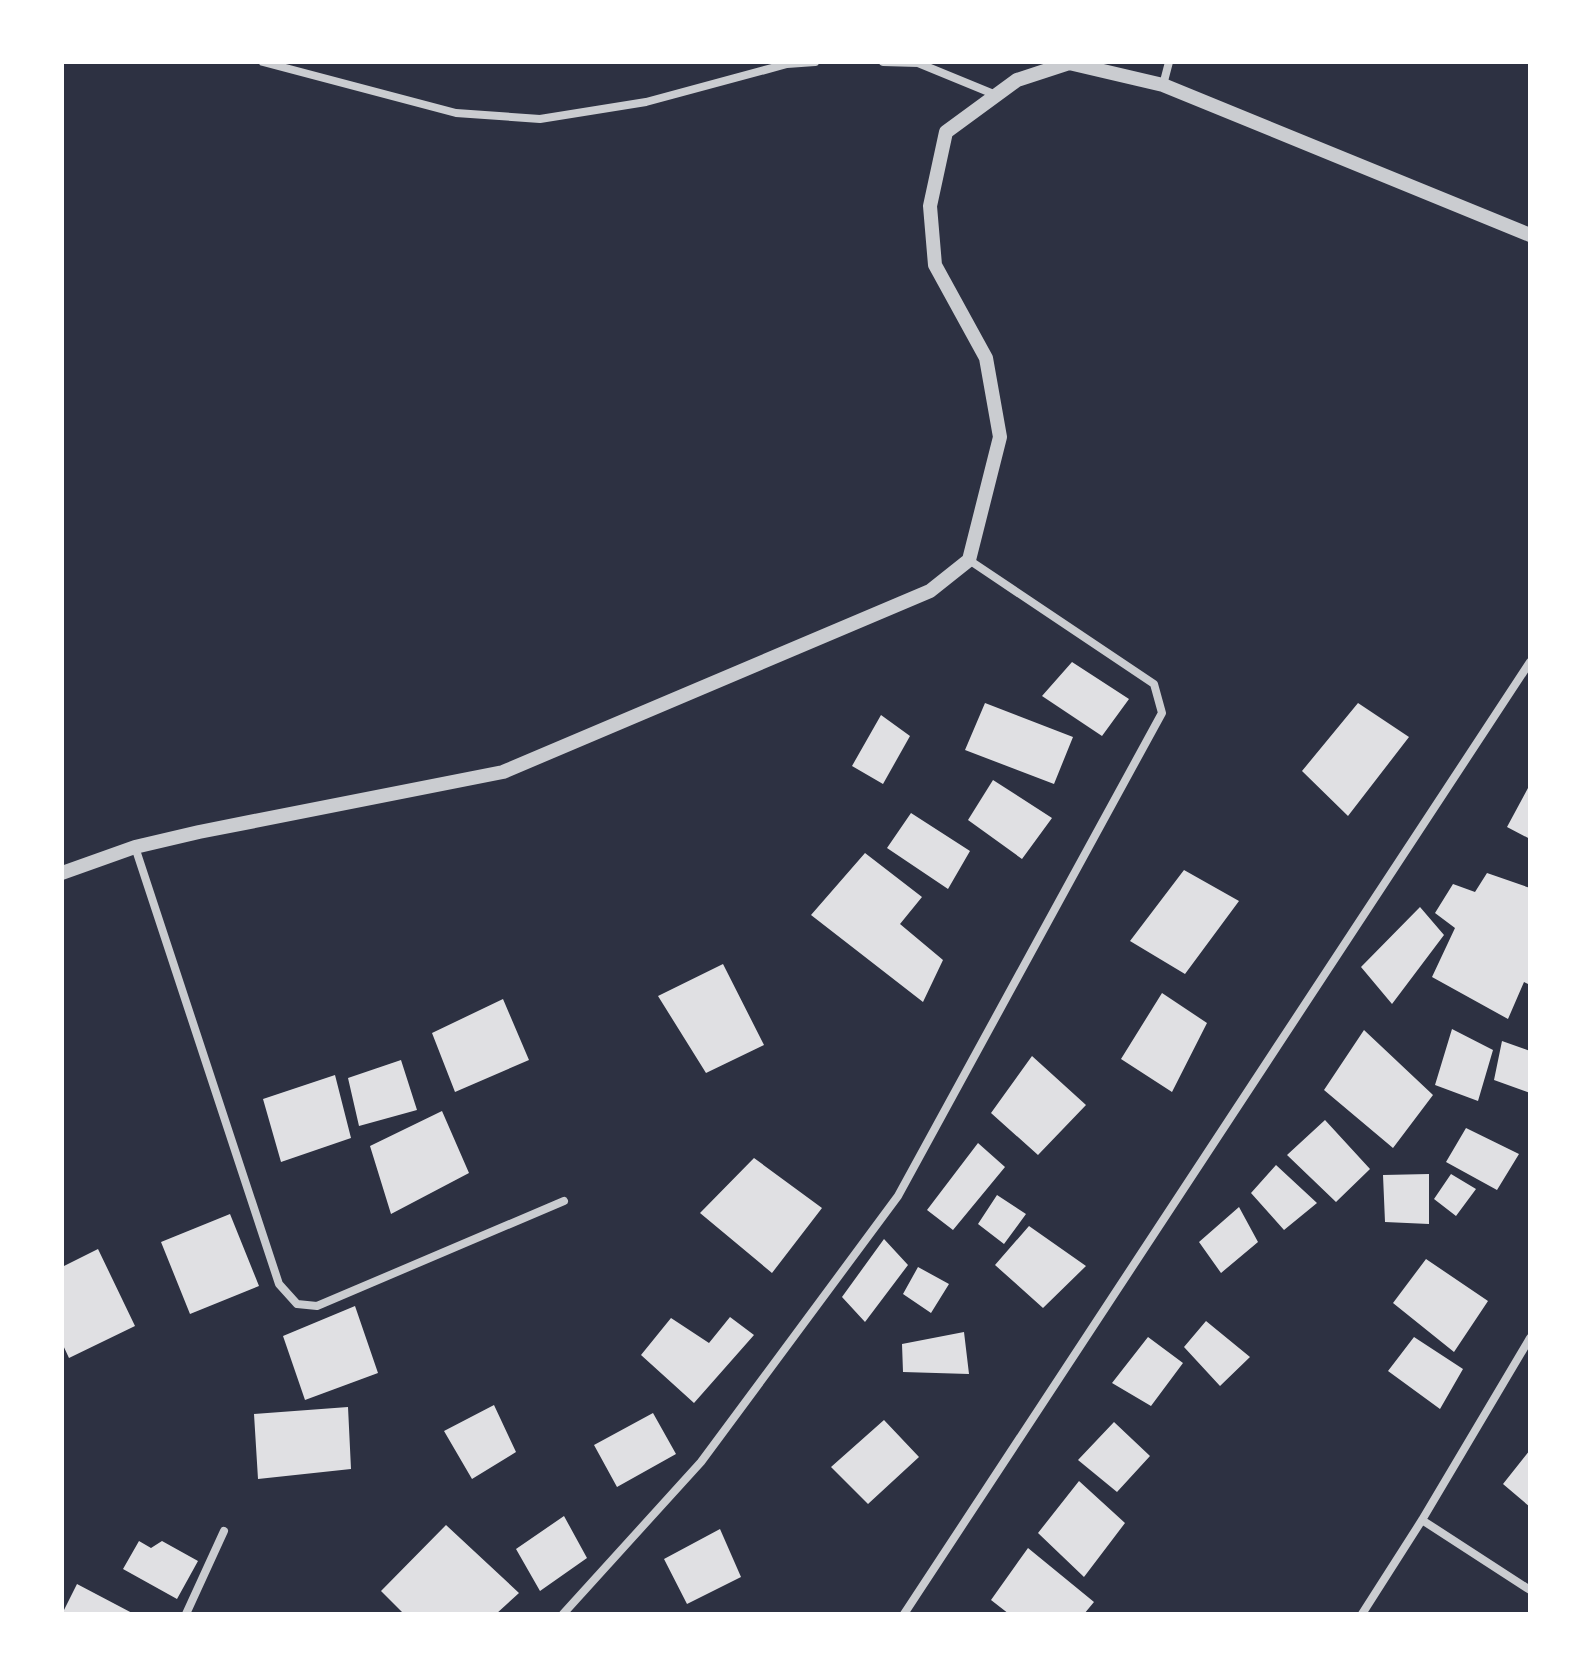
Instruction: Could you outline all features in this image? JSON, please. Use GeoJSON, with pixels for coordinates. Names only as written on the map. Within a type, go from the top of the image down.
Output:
{"type":"FeatureCollection","features":[{"type":"Feature","properties":{"kind":"street"},"geometry":{"type":"LineString","coordinates":[[263,62],[456,113],[540,119],[646,102],[787,64],[815,62]]}},
{"type":"Feature","properties":{"kind":"street"},"geometry":{"type":"LineString","coordinates":[[883,62],[918,63],[996,95]]}},
{"type":"Feature","properties":{"kind":"street"},"geometry":{"type":"LineString","coordinates":[[1163,85],[1169,62]]}},
{"type":"Feature","properties":{"kind":"street"},"geometry":{"type":"LineString","coordinates":[[62,873],[135,847],[199,832],[503,772],[930,591],[969,560],[1000,437],[986,358],[935,265],[930,206],[946,132],[1017,80],[1069,63],[1163,85],[1530,235]]}},
{"type":"Feature","properties":{"kind":"street"},"geometry":{"type":"LineString","coordinates":[[563,1614],[701,1462],[898,1196],[1162,713],[1154,684],[969,560]]}},
{"type":"Feature","properties":{"kind":"street"},"geometry":{"type":"LineString","coordinates":[[904,1614],[1530,662]]}},
{"type":"Feature","properties":{"kind":"street"},"geometry":{"type":"LineString","coordinates":[[135,847],[279,1284],[297,1304],[317,1306],[564,1201]]}},
{"type":"Feature","properties":{"kind":"street"},"geometry":{"type":"LineString","coordinates":[[1362,1614],[1530,1338]]}},
{"type":"Feature","properties":{"kind":"street"},"geometry":{"type":"LineString","coordinates":[[1422,1520],[1530,1590]]}},
{"type":"Feature","properties":{"kind":"street"},"geometry":{"type":"LineString","coordinates":[[186,1614],[224,1531]]}},
{"type":"Feature","properties":{"kind":"building"},"geometry":{"type":"Polygon","coordinates":[[[1072,662],[1129,699],[1102,736],[1042,696],[1072,662]]]}},
{"type":"Feature","properties":{"kind":"building"},"geometry":{"type":"Polygon","coordinates":[[[985,703],[1073,737],[1054,784],[965,750],[985,703]]]}},
{"type":"Feature","properties":{"kind":"building"},"geometry":{"type":"Polygon","coordinates":[[[1358,703],[1409,737],[1348,816],[1302,771],[1358,703]]]}},
{"type":"Feature","properties":{"kind":"building"},"geometry":{"type":"Polygon","coordinates":[[[881,715],[910,736],[883,784],[852,766],[881,715]]]}},
{"type":"Feature","properties":{"kind":"building"},"geometry":{"type":"Polygon","coordinates":[[[993,780],[1052,818],[1022,859],[968,820],[993,780]]]}},
{"type":"Feature","properties":{"kind":"building"},"geometry":{"type":"Polygon","coordinates":[[[1530,789],[1530,839],[1507,827],[1530,789]]]}},
{"type":"Feature","properties":{"kind":"building"},"geometry":{"type":"Polygon","coordinates":[[[911,813],[970,851],[948,889],[887,848],[911,813]]]}},
{"type":"Feature","properties":{"kind":"building"},"geometry":{"type":"Polygon","coordinates":[[[865,853],[922,897],[900,924],[943,960],[923,1002],[811,915],[865,853]]]}},
{"type":"Feature","properties":{"kind":"building"},"geometry":{"type":"Polygon","coordinates":[[[1184,870],[1239,901],[1185,974],[1130,941],[1184,870]]]}},
{"type":"Feature","properties":{"kind":"building"},"geometry":{"type":"Polygon","coordinates":[[[1487,873],[1530,888],[1530,985],[1524,982],[1508,1019],[1432,977],[1455,928],[1435,913],[1453,884],[1475,892],[1487,873]]]}},
{"type":"Feature","properties":{"kind":"building"},"geometry":{"type":"Polygon","coordinates":[[[1420,907],[1444,935],[1392,1004],[1361,967],[1420,907]]]}},
{"type":"Feature","properties":{"kind":"building"},"geometry":{"type":"Polygon","coordinates":[[[723,964],[764,1045],[706,1073],[658,996],[723,964]]]}},
{"type":"Feature","properties":{"kind":"building"},"geometry":{"type":"Polygon","coordinates":[[[1162,993],[1207,1023],[1172,1092],[1121,1059],[1162,993]]]}},
{"type":"Feature","properties":{"kind":"building"},"geometry":{"type":"Polygon","coordinates":[[[503,999],[529,1060],[455,1092],[432,1033],[503,999]]]}},
{"type":"Feature","properties":{"kind":"building"},"geometry":{"type":"Polygon","coordinates":[[[1452,1029],[1493,1050],[1478,1101],[1435,1085],[1452,1029]]]}},
{"type":"Feature","properties":{"kind":"building"},"geometry":{"type":"Polygon","coordinates":[[[1364,1030],[1433,1095],[1393,1148],[1324,1090],[1364,1030]]]}},
{"type":"Feature","properties":{"kind":"building"},"geometry":{"type":"Polygon","coordinates":[[[1502,1041],[1530,1051],[1530,1093],[1494,1080],[1502,1041]]]}},
{"type":"Feature","properties":{"kind":"building"},"geometry":{"type":"Polygon","coordinates":[[[1032,1056],[1086,1105],[1038,1155],[991,1113],[1032,1056]]]}},
{"type":"Feature","properties":{"kind":"building"},"geometry":{"type":"Polygon","coordinates":[[[401,1060],[417,1110],[359,1126],[348,1078],[401,1060]]]}},
{"type":"Feature","properties":{"kind":"building"},"geometry":{"type":"Polygon","coordinates":[[[335,1075],[351,1138],[281,1162],[263,1099],[335,1075]]]}},
{"type":"Feature","properties":{"kind":"building"},"geometry":{"type":"Polygon","coordinates":[[[442,1111],[469,1173],[391,1214],[370,1146],[442,1111]]]}},
{"type":"Feature","properties":{"kind":"building"},"geometry":{"type":"Polygon","coordinates":[[[1325,1120],[1370,1169],[1336,1202],[1287,1155],[1325,1120]]]}},
{"type":"Feature","properties":{"kind":"building"},"geometry":{"type":"Polygon","coordinates":[[[1466,1128],[1519,1154],[1497,1190],[1446,1162],[1466,1128]]]}},
{"type":"Feature","properties":{"kind":"building"},"geometry":{"type":"Polygon","coordinates":[[[978,1143],[1005,1167],[953,1230],[927,1210],[978,1143]]]}},
{"type":"Feature","properties":{"kind":"building"},"geometry":{"type":"Polygon","coordinates":[[[754,1158],[822,1208],[772,1273],[700,1213],[754,1158]]]}},
{"type":"Feature","properties":{"kind":"building"},"geometry":{"type":"Polygon","coordinates":[[[1276,1165],[1317,1203],[1284,1230],[1251,1193],[1276,1165]]]}},
{"type":"Feature","properties":{"kind":"building"},"geometry":{"type":"Polygon","coordinates":[[[1429,1174],[1429,1224],[1385,1222],[1383,1175],[1429,1174]]]}},
{"type":"Feature","properties":{"kind":"building"},"geometry":{"type":"Polygon","coordinates":[[[1451,1174],[1476,1189],[1456,1216],[1434,1199],[1451,1174]]]}},
{"type":"Feature","properties":{"kind":"building"},"geometry":{"type":"Polygon","coordinates":[[[997,1195],[1026,1214],[1004,1244],[978,1224],[997,1195]]]}},
{"type":"Feature","properties":{"kind":"building"},"geometry":{"type":"Polygon","coordinates":[[[1239,1207],[1258,1242],[1221,1273],[1199,1242],[1239,1207]]]}},
{"type":"Feature","properties":{"kind":"building"},"geometry":{"type":"Polygon","coordinates":[[[230,1214],[259,1286],[190,1314],[161,1242],[230,1214]]]}},
{"type":"Feature","properties":{"kind":"building"},"geometry":{"type":"Polygon","coordinates":[[[1029,1226],[1086,1266],[1043,1308],[995,1265],[1029,1226]]]}},
{"type":"Feature","properties":{"kind":"building"},"geometry":{"type":"Polygon","coordinates":[[[884,1239],[908,1265],[865,1322],[842,1297],[884,1239]]]}},
{"type":"Feature","properties":{"kind":"building"},"geometry":{"type":"Polygon","coordinates":[[[98,1249],[135,1326],[69,1358],[62,1343],[62,1267],[98,1249]]]}},
{"type":"Feature","properties":{"kind":"building"},"geometry":{"type":"Polygon","coordinates":[[[1426,1259],[1488,1301],[1454,1352],[1393,1303],[1426,1259]]]}},
{"type":"Feature","properties":{"kind":"building"},"geometry":{"type":"Polygon","coordinates":[[[918,1267],[949,1284],[931,1313],[903,1294],[918,1267]]]}},
{"type":"Feature","properties":{"kind":"building"},"geometry":{"type":"Polygon","coordinates":[[[355,1306],[378,1373],[305,1400],[283,1336],[355,1306]]]}},
{"type":"Feature","properties":{"kind":"building"},"geometry":{"type":"Polygon","coordinates":[[[730,1317],[754,1335],[694,1403],[641,1355],[671,1318],[709,1343],[730,1317]]]}},
{"type":"Feature","properties":{"kind":"building"},"geometry":{"type":"Polygon","coordinates":[[[1206,1321],[1250,1357],[1220,1386],[1184,1347],[1206,1321]]]}},
{"type":"Feature","properties":{"kind":"building"},"geometry":{"type":"Polygon","coordinates":[[[964,1332],[969,1374],[903,1372],[902,1344],[964,1332]]]}},
{"type":"Feature","properties":{"kind":"building"},"geometry":{"type":"Polygon","coordinates":[[[1148,1337],[1183,1363],[1151,1406],[1112,1383],[1148,1337]]]}},
{"type":"Feature","properties":{"kind":"building"},"geometry":{"type":"Polygon","coordinates":[[[1414,1337],[1463,1369],[1440,1409],[1388,1371],[1414,1337]]]}},
{"type":"Feature","properties":{"kind":"building"},"geometry":{"type":"Polygon","coordinates":[[[494,1405],[516,1452],[472,1479],[444,1431],[494,1405]]]}},
{"type":"Feature","properties":{"kind":"building"},"geometry":{"type":"Polygon","coordinates":[[[348,1407],[351,1469],[258,1479],[254,1414],[348,1407]]]}},
{"type":"Feature","properties":{"kind":"building"},"geometry":{"type":"Polygon","coordinates":[[[653,1413],[676,1454],[617,1487],[594,1445],[653,1413]]]}},
{"type":"Feature","properties":{"kind":"building"},"geometry":{"type":"Polygon","coordinates":[[[884,1420],[919,1457],[868,1504],[831,1467],[884,1420]]]}},
{"type":"Feature","properties":{"kind":"building"},"geometry":{"type":"Polygon","coordinates":[[[1114,1422],[1150,1456],[1117,1492],[1078,1460],[1114,1422]]]}},
{"type":"Feature","properties":{"kind":"building"},"geometry":{"type":"Polygon","coordinates":[[[1530,1450],[1530,1507],[1503,1484],[1530,1450]]]}},
{"type":"Feature","properties":{"kind":"building"},"geometry":{"type":"Polygon","coordinates":[[[1079,1481],[1125,1523],[1084,1577],[1038,1533],[1079,1481]]]}},
{"type":"Feature","properties":{"kind":"building"},"geometry":{"type":"Polygon","coordinates":[[[564,1516],[587,1558],[540,1591],[516,1549],[564,1516]]]}},
{"type":"Feature","properties":{"kind":"building"},"geometry":{"type":"Polygon","coordinates":[[[446,1525],[519,1593],[496,1614],[404,1614],[381,1591],[446,1525]]]}},
{"type":"Feature","properties":{"kind":"building"},"geometry":{"type":"Polygon","coordinates":[[[720,1529],[741,1577],[687,1604],[664,1559],[720,1529]]]}},
{"type":"Feature","properties":{"kind":"building"},"geometry":{"type":"Polygon","coordinates":[[[139,1541],[151,1548],[162,1541],[198,1561],[177,1599],[123,1569],[139,1541]]]}},
{"type":"Feature","properties":{"kind":"building"},"geometry":{"type":"Polygon","coordinates":[[[1028,1548],[1094,1602],[1084,1614],[1009,1614],[991,1600],[1028,1548]]]}},
{"type":"Feature","properties":{"kind":"building"},"geometry":{"type":"Polygon","coordinates":[[[77,1584],[134,1614],[62,1614],[77,1584]]]}}]}
